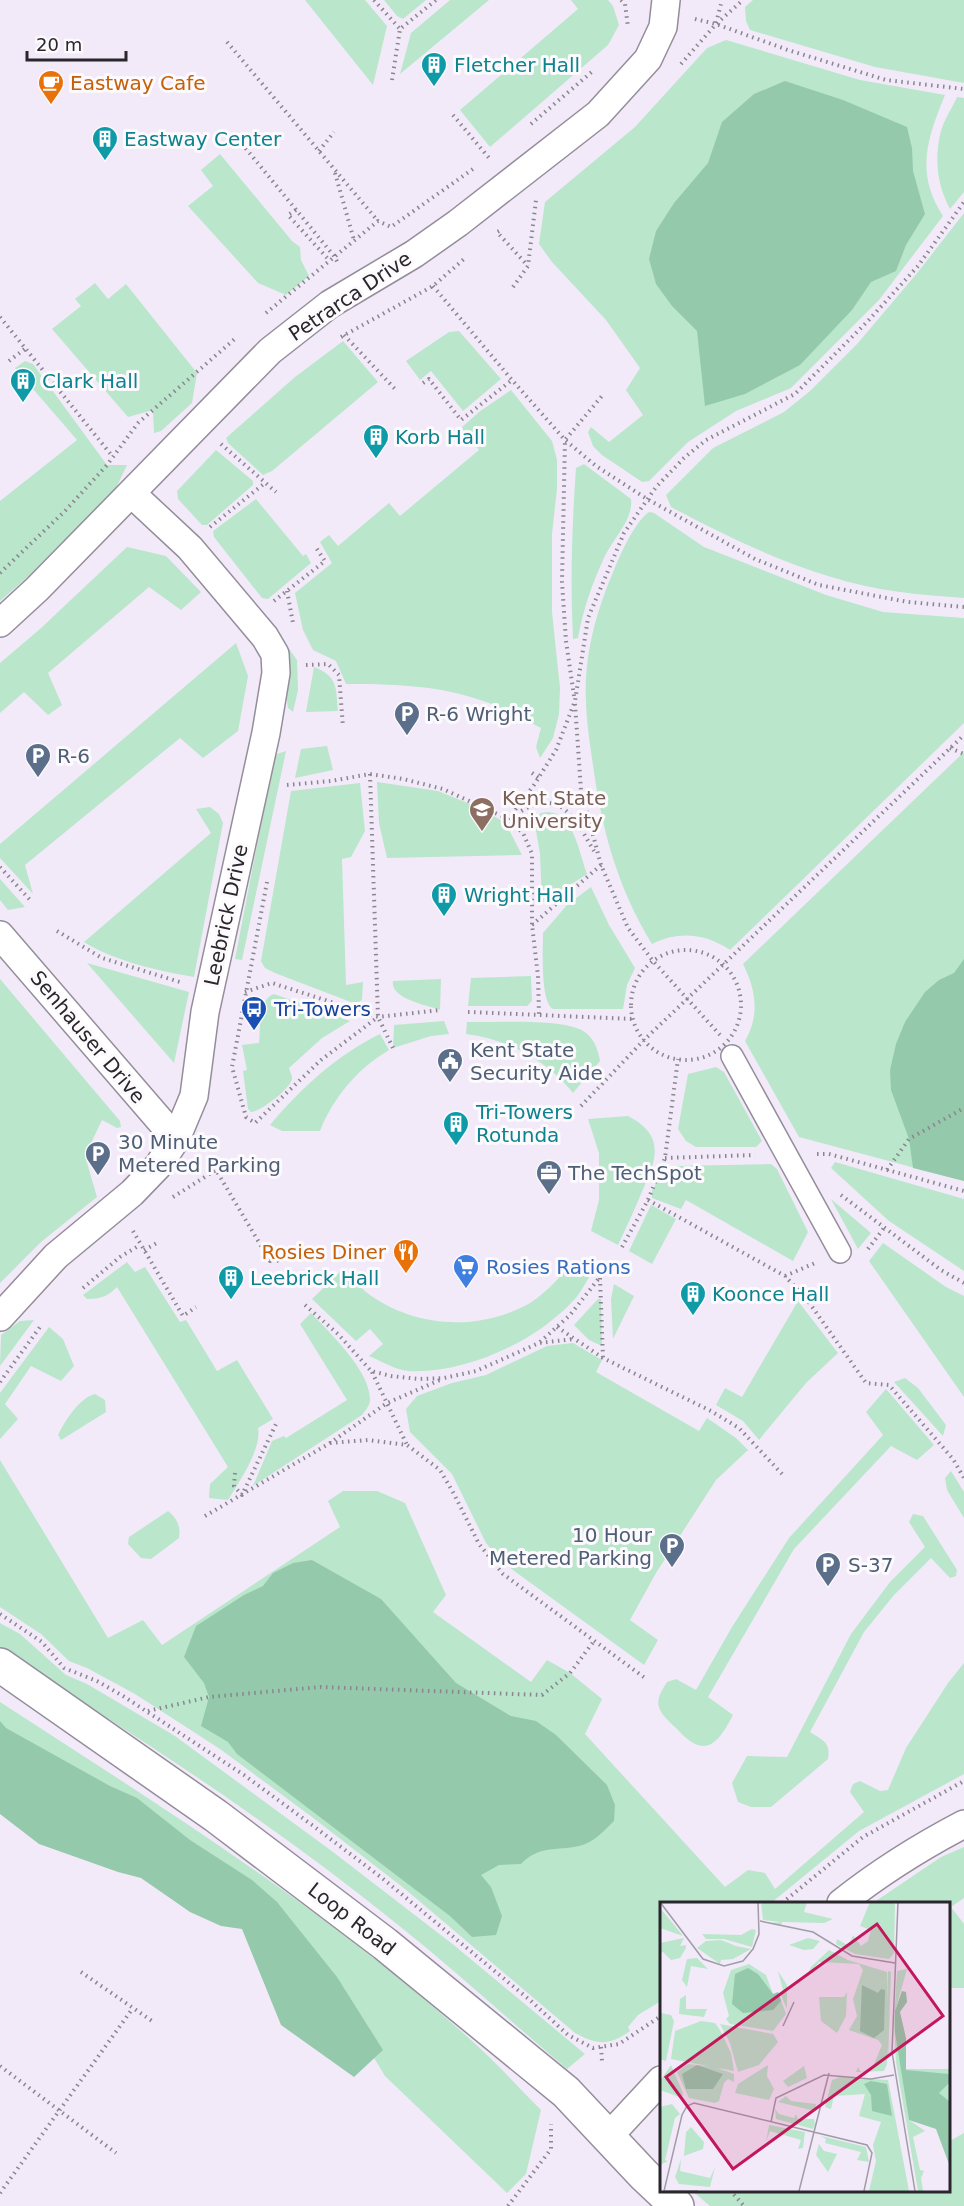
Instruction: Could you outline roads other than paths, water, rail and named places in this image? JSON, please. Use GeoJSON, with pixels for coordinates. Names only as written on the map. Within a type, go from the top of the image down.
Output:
{"type":"FeatureCollection","features":[{"type":"Feature","properties":{"kind":"street","name":"Petrarca Drive"},"geometry":{"type":"LineString","coordinates":[[0,623],[37,589],[270,351],[330,304],[414,254],[458,223],[598,114],[648,59],[663,27],[666,0]]}},
{"type":"Feature","properties":{"kind":"street","name":"Leebrick Drive"},"geometry":{"type":"LineString","coordinates":[[0,1317],[56,1256],[132,1194],[158,1166],[176,1139],[194,1096],[205,1012],[266,733],[276,673],[275,654],[258,629],[190,548],[131,493]]}},
{"type":"Feature","properties":{"kind":"street","name":"Senhauser Drive"},"geometry":{"type":"LineString","coordinates":[[0,935],[176,1139]]}},
{"type":"Feature","properties":{"kind":"street"},"geometry":{"type":"LineString","coordinates":[[729,1049],[840,1252]]}},
{"type":"Feature","properties":{"kind":"street","name":"Loop Road"},"geometry":{"type":"LineString","coordinates":[[0,1665],[216,1815],[385,1944],[566,2092],[660,2190]]}},
{"type":"Feature","properties":{"kind":"street"},"geometry":{"type":"LineString","coordinates":[[842,1902],[910,1854],[964,1824]]}},
{"type":"Feature","properties":{"kind":"street"},"geometry":{"type":"LineString","coordinates":[[608,2138],[660,2081]]}},
{"type":"Feature","properties":{"kind":"street","name":"Loop Road"},"geometry":{"type":"LineString","coordinates":[[661,2191],[676,2206]]}},
{"type":"Feature","properties":{"kind":"place","name":"Fletcher Hall"},"geometry":{"type":"Point","coordinates":[434,88]}},
{"type":"Feature","properties":{"kind":"place","name":"Eastway Cafe"},"geometry":{"type":"Point","coordinates":[51,106]}},
{"type":"Feature","properties":{"kind":"place","name":"Eastway Center"},"geometry":{"type":"Point","coordinates":[105,162]}},
{"type":"Feature","properties":{"kind":"place","name":"Clark Hall"},"geometry":{"type":"Point","coordinates":[23,404]}},
{"type":"Feature","properties":{"kind":"place","name":"Korb Hall"},"geometry":{"type":"Point","coordinates":[376,460]}},
{"type":"Feature","properties":{"kind":"place","name":"R-6 Wright"},"geometry":{"type":"Point","coordinates":[407,737]}},
{"type":"Feature","properties":{"kind":"place","name":"R-6"},"geometry":{"type":"Point","coordinates":[38,779]}},
{"type":"Feature","properties":{"kind":"place","name":"Kent State University"},"geometry":{"type":"Point","coordinates":[482,833]}},
{"type":"Feature","properties":{"kind":"place","name":"Wright Hall"},"geometry":{"type":"Point","coordinates":[444,918]}},
{"type":"Feature","properties":{"kind":"place","name":"Tri-Towers"},"geometry":{"type":"Point","coordinates":[254,1032]}},
{"type":"Feature","properties":{"kind":"place","name":"Kent State Security Aide"},"geometry":{"type":"Point","coordinates":[450,1084]}},
{"type":"Feature","properties":{"kind":"place","name":"Tri-Towers Rotunda"},"geometry":{"type":"Point","coordinates":[456,1147]}},
{"type":"Feature","properties":{"kind":"place","name":"30 Minute Metered Parking"},"geometry":{"type":"Point","coordinates":[98,1177]}},
{"type":"Feature","properties":{"kind":"place","name":"The TechSpot"},"geometry":{"type":"Point","coordinates":[549,1196]}},
{"type":"Feature","properties":{"kind":"place","name":"Rosies Diner"},"geometry":{"type":"Point","coordinates":[406,1275]}},
{"type":"Feature","properties":{"kind":"place","name":"Rosies Rations"},"geometry":{"type":"Point","coordinates":[466,1290]}},
{"type":"Feature","properties":{"kind":"place","name":"Leebrick Hall"},"geometry":{"type":"Point","coordinates":[231,1301]}},
{"type":"Feature","properties":{"kind":"place","name":"Koonce Hall"},"geometry":{"type":"Point","coordinates":[693,1317]}},
{"type":"Feature","properties":{"kind":"place","name":"10 Hour Metered Parking"},"geometry":{"type":"Point","coordinates":[672,1569]}},
{"type":"Feature","properties":{"kind":"place","name":"S-37"},"geometry":{"type":"Point","coordinates":[828,1588]}}]}
